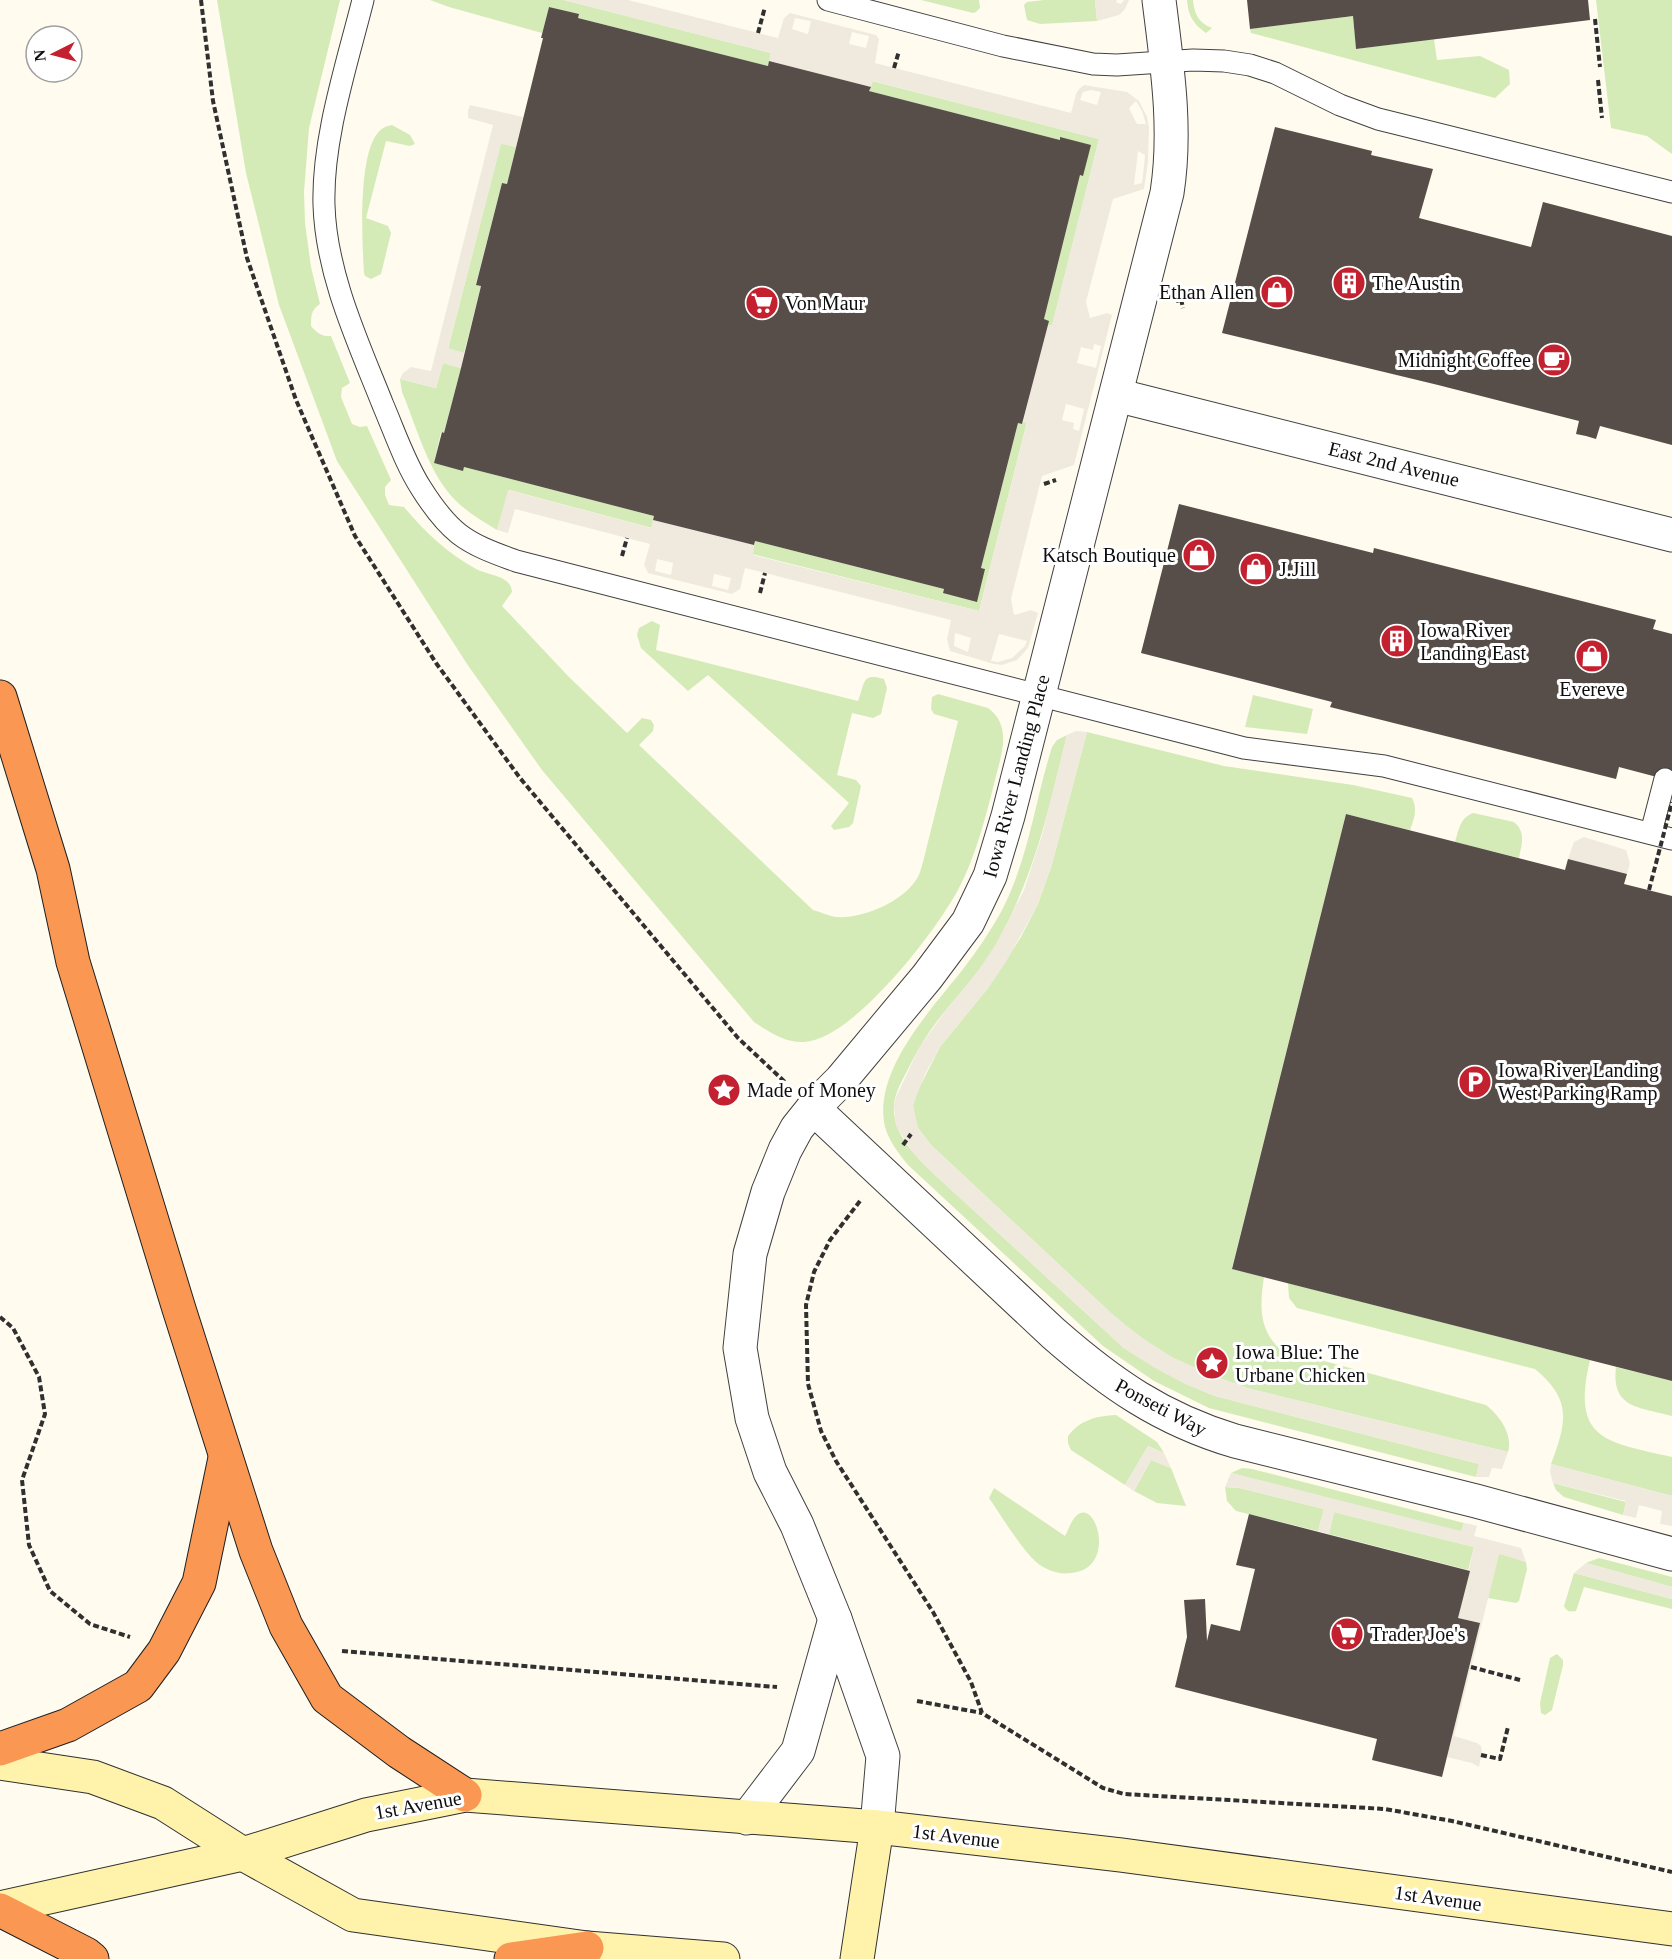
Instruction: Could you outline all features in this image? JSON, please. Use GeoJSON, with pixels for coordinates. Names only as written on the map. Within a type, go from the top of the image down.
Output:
{"type":"FeatureCollection","features":[{"type":"Feature","properties":{"kind":"highway"},"geometry":{"type":"LineString","coordinates":[[0,697],[53,869],[73,962],[256,1551],[286,1626],[327,1698],[399,1752],[465,1795]]}},
{"type":"Feature","properties":{"kind":"highway"},"geometry":{"type":"LineString","coordinates":[[0,1749],[68,1725],[138,1686],[164,1651],[199,1583],[225,1454]]}},
{"type":"Feature","properties":{"kind":"highway"},"geometry":{"type":"LineString","coordinates":[[0,1909],[92,1959]]}},
{"type":"Feature","properties":{"kind":"highway"},"geometry":{"type":"LineString","coordinates":[[512,1959],[587,1948]]}},
{"type":"Feature","properties":{"kind":"main road"},"geometry":{"type":"LineString","coordinates":[[0,1763],[93,1777],[163,1803],[243,1854],[353,1916],[587,1948],[723,1959]]}},
{"type":"Feature","properties":{"kind":"main road","name":"1st Avenue"},"geometry":{"type":"LineString","coordinates":[[0,1909],[243,1854],[366,1815],[465,1795],[877,1827],[1121,1855],[1672,1929]]}},
{"type":"Feature","properties":{"kind":"main road"},"geometry":{"type":"LineString","coordinates":[[857,1959],[877,1827]]}},
{"type":"Feature","properties":{"kind":"street","name":"Iowa River Landing Place"},"geometry":{"type":"LineString","coordinates":[[877,1827],[883,1756],[835,1619],[797,1525],[770,1472],[752,1418],[740,1348],[750,1254],[768,1192],[785,1150],[797,1128],[841,1080],[927,977],[968,922],[990,876],[1167,194],[1172,142],[1167,63],[1159,0]]}},
{"type":"Feature","properties":{"kind":"street","name":"East 2nd Avenue"},"geometry":{"type":"LineString","coordinates":[[1116,395],[1672,535]]}},
{"type":"Feature","properties":{"kind":"street","name":"Ponseti Way"},"geometry":{"type":"LineString","coordinates":[[813,1108],[1085,1361],[1129,1393],[1174,1418],[1235,1441],[1476,1501],[1672,1554]]}},
{"type":"Feature","properties":{"kind":"street"},"geometry":{"type":"LineString","coordinates":[[747,1818],[798,1751],[835,1619]]}},
{"type":"Feature","properties":{"kind":"lane"},"geometry":{"type":"LineString","coordinates":[[363,0],[325,167],[324,205],[327,238],[347,311],[404,455],[420,487],[459,534],[487,550],[516,561],[1244,748],[1384,766],[1672,839]]}},
{"type":"Feature","properties":{"kind":"lane"},"geometry":{"type":"LineString","coordinates":[[828,0],[1046,56],[1106,66],[1192,60],[1250,65],[1275,73],[1340,105],[1378,118],[1672,192]]}},
{"type":"Feature","properties":{"kind":"lane"},"geometry":{"type":"LineString","coordinates":[[1651,833],[1665,779]]}},
{"type":"Feature","properties":{"kind":"path"},"geometry":{"type":"LineString","coordinates":[[201,0],[213,101],[248,258],[296,400],[356,536],[436,663],[520,778],[738,1038],[813,1108]]}},
{"type":"Feature","properties":{"kind":"path"},"geometry":{"type":"LineString","coordinates":[[758,33],[765,7]]}},
{"type":"Feature","properties":{"kind":"path"},"geometry":{"type":"LineString","coordinates":[[1594,19],[1600,66]]}},
{"type":"Feature","properties":{"kind":"path"},"geometry":{"type":"LineString","coordinates":[[894,68],[901,41]]}},
{"type":"Feature","properties":{"kind":"path"},"geometry":{"type":"LineString","coordinates":[[1598,80],[1602,118]]}},
{"type":"Feature","properties":{"kind":"path"},"geometry":{"type":"LineString","coordinates":[[1180,300],[1183,308]]}},
{"type":"Feature","properties":{"kind":"path"},"geometry":{"type":"LineString","coordinates":[[1044,484],[1057,480]]}},
{"type":"Feature","properties":{"kind":"path"},"geometry":{"type":"LineString","coordinates":[[620,566],[627,538]]}},
{"type":"Feature","properties":{"kind":"path"},"geometry":{"type":"LineString","coordinates":[[758,601],[765,573]]}},
{"type":"Feature","properties":{"kind":"path"},"geometry":{"type":"LineString","coordinates":[[1649,890],[1672,802]]}},
{"type":"Feature","properties":{"kind":"path"},"geometry":{"type":"LineString","coordinates":[[830,1240],[814,1272],[806,1305],[808,1384],[821,1431],[836,1461],[933,1612],[972,1682],[982,1713]]}},
{"type":"Feature","properties":{"kind":"path"},"geometry":{"type":"LineString","coordinates":[[0,1317],[13,1328],[39,1377],[45,1414],[22,1480],[29,1545],[50,1592],[90,1624],[139,1640]]}},
{"type":"Feature","properties":{"kind":"path"},"geometry":{"type":"LineString","coordinates":[[333,1650],[787,1688]]}},
{"type":"Feature","properties":{"kind":"path"},"geometry":{"type":"LineString","coordinates":[[1471,1667],[1520,1680]]}},
{"type":"Feature","properties":{"kind":"path"},"geometry":{"type":"LineString","coordinates":[[917,1701],[982,1713],[1103,1788],[1124,1794],[1385,1809],[1452,1821],[1672,1872]]}},
{"type":"Feature","properties":{"kind":"path"},"geometry":{"type":"LineString","coordinates":[[1481,1755],[1500,1759],[1508,1727]]}},
{"type":"Feature","properties":{"kind":"green space"},"geometry":{"type":"Polygon","coordinates":[[[217,0],[340,0],[309,128],[304,192],[305,223],[311,267],[320,304],[312,313],[311,326],[320,334],[331,336],[350,383],[342,388],[341,397],[352,424],[360,427],[367,426],[391,480],[385,487],[389,505],[404,507],[437,541],[465,563],[508,582],[512,592],[502,606],[568,676],[627,733],[642,718],[651,720],[654,725],[653,731],[639,745],[813,910],[836,917],[869,912],[901,895],[917,878],[958,721],[934,714],[931,709],[932,697],[938,694],[988,708],[1001,724],[1002,754],[979,837],[959,888],[914,954],[892,980],[846,1023],[824,1036],[797,1042],[771,1033],[754,1022],[542,770],[467,664],[337,461],[279,305],[246,173],[217,0]]]}},
{"type":"Feature","properties":{"kind":"green space"},"geometry":{"type":"Polygon","coordinates":[[[430,0],[564,0],[771,53],[768,66],[578,18],[578,14],[549,7],[542,33],[430,0]]]}},
{"type":"Feature","properties":{"kind":"green space"},"geometry":{"type":"Polygon","coordinates":[[[921,0],[979,0],[980,8],[973,13],[921,0]]]}},
{"type":"Feature","properties":{"kind":"green space"},"geometry":{"type":"Polygon","coordinates":[[[1095,0],[1097,21],[1040,24],[1027,20],[1024,5],[1027,2],[1095,0]]]}},
{"type":"Feature","properties":{"kind":"green space"},"geometry":{"type":"Polygon","coordinates":[[[1187,0],[1193,0],[1198,17],[1212,28],[1206,33],[1192,19],[1187,0]]]}},
{"type":"Feature","properties":{"kind":"green space"},"geometry":{"type":"Polygon","coordinates":[[[1596,0],[1672,0],[1672,154],[1647,136],[1611,128],[1596,0]]]}},
{"type":"Feature","properties":{"kind":"green space"},"geometry":{"type":"Polygon","coordinates":[[[1353,16],[1356,49],[1434,39],[1437,60],[1480,56],[1509,70],[1510,84],[1495,98],[1251,33],[1250,29],[1353,16]]]}},
{"type":"Feature","properties":{"kind":"green space"},"geometry":{"type":"Polygon","coordinates":[[[872,81],[1099,139],[1052,326],[1047,325],[1048,321],[1044,319],[1080,175],[1083,176],[1060,137],[1060,140],[869,91],[872,81]]]}},
{"type":"Feature","properties":{"kind":"green space"},"geometry":{"type":"Polygon","coordinates":[[[392,125],[410,135],[415,144],[410,146],[386,141],[366,218],[388,226],[391,233],[381,274],[371,279],[364,273],[362,221],[364,180],[371,146],[377,134],[380,130],[392,125]]]}},
{"type":"Feature","properties":{"kind":"green space"},"geometry":{"type":"Polygon","coordinates":[[[501,143],[516,147],[507,184],[502,183],[476,284],[481,286],[464,353],[448,349],[501,143]]]}},
{"type":"Feature","properties":{"kind":"green space"},"geometry":{"type":"Polygon","coordinates":[[[443,363],[461,368],[434,463],[463,470],[464,467],[654,516],[652,528],[509,490],[497,530],[480,520],[455,500],[437,476],[402,392],[400,379],[436,388],[443,363]]]}},
{"type":"Feature","properties":{"kind":"green space"},"geometry":{"type":"Polygon","coordinates":[[[1027,422],[979,611],[752,554],[755,541],[944,589],[943,593],[985,569],[981,568],[1018,423],[1027,422]]]}},
{"type":"Feature","properties":{"kind":"green space"},"geometry":{"type":"Polygon","coordinates":[[[652,621],[660,625],[656,650],[858,701],[868,678],[884,679],[887,688],[881,714],[873,718],[852,713],[837,775],[856,780],[861,786],[853,823],[849,827],[834,830],[831,826],[849,803],[708,675],[688,691],[641,648],[637,635],[639,628],[652,621]]]}},
{"type":"Feature","properties":{"kind":"green space"},"geometry":{"type":"Polygon","coordinates":[[[1253,695],[1313,709],[1307,734],[1245,727],[1253,695]]]}},
{"type":"Feature","properties":{"kind":"green space"},"geometry":{"type":"Polygon","coordinates":[[[1087,732],[1224,766],[1353,785],[1412,798],[1415,810],[1410,830],[1346,814],[1232,1268],[1264,1277],[1262,1316],[1264,1325],[1280,1349],[1486,1405],[1504,1426],[1509,1439],[1508,1452],[1247,1388],[1173,1358],[1141,1338],[1112,1314],[931,1145],[918,1128],[913,1105],[916,1094],[940,1047],[988,988],[1021,937],[1038,904],[1052,864],[1087,732]]]}},
{"type":"Feature","properties":{"kind":"green space"},"geometry":{"type":"Polygon","coordinates":[[[1067,735],[1040,840],[1011,916],[986,960],[925,1039],[899,1088],[894,1105],[894,1116],[901,1135],[912,1151],[934,1174],[1124,1348],[1146,1362],[1215,1396],[1479,1464],[1476,1477],[1209,1408],[1154,1381],[1103,1346],[908,1165],[892,1142],[885,1127],[883,1106],[887,1084],[896,1063],[921,1022],[973,955],[1001,912],[1025,851],[1052,747],[1057,740],[1067,735]]]}},
{"type":"Feature","properties":{"kind":"green space"},"geometry":{"type":"Polygon","coordinates":[[[1473,813],[1514,822],[1522,834],[1519,858],[1455,842],[1463,821],[1473,813]]]}},
{"type":"Feature","properties":{"kind":"green space"},"geometry":{"type":"Polygon","coordinates":[[[1288,1283],[1590,1360],[1585,1387],[1585,1407],[1590,1422],[1599,1433],[1612,1441],[1672,1457],[1672,1496],[1551,1464],[1563,1423],[1563,1412],[1561,1401],[1555,1391],[1535,1369],[1297,1308],[1289,1298],[1288,1283]]]}},
{"type":"Feature","properties":{"kind":"green space"},"geometry":{"type":"Polygon","coordinates":[[[1616,1367],[1672,1381],[1672,1416],[1639,1408],[1623,1399],[1618,1391],[1616,1367]]]}},
{"type":"Feature","properties":{"kind":"green space"},"geometry":{"type":"Polygon","coordinates":[[[1116,1415],[1157,1442],[1164,1453],[1148,1446],[1125,1485],[1071,1450],[1068,1443],[1068,1436],[1083,1423],[1102,1416],[1116,1415]]]}},
{"type":"Feature","properties":{"kind":"green space"},"geometry":{"type":"Polygon","coordinates":[[[1151,1460],[1171,1468],[1186,1506],[1157,1503],[1134,1491],[1151,1460]]]}},
{"type":"Feature","properties":{"kind":"green space"},"geometry":{"type":"Polygon","coordinates":[[[1242,1468],[1464,1523],[1461,1532],[1231,1473],[1242,1468]]]}},
{"type":"Feature","properties":{"kind":"green space"},"geometry":{"type":"Polygon","coordinates":[[[1553,1483],[1626,1502],[1623,1515],[1564,1497],[1556,1490],[1553,1483]]]}},
{"type":"Feature","properties":{"kind":"green space"},"geometry":{"type":"Polygon","coordinates":[[[1225,1487],[1240,1488],[1324,1509],[1318,1531],[1236,1511],[1227,1501],[1225,1487]]]}},
{"type":"Feature","properties":{"kind":"green space"},"geometry":{"type":"Polygon","coordinates":[[[994,1488],[1065,1536],[1076,1516],[1083,1513],[1090,1516],[1096,1524],[1099,1536],[1099,1548],[1094,1560],[1086,1569],[1071,1573],[1057,1573],[1040,1565],[1011,1532],[989,1498],[994,1488]]]}},
{"type":"Feature","properties":{"kind":"green space"},"geometry":{"type":"Polygon","coordinates":[[[1334,1512],[1474,1547],[1468,1570],[1329,1534],[1334,1512]]]}},
{"type":"Feature","properties":{"kind":"green space"},"geometry":{"type":"Polygon","coordinates":[[[1499,1553],[1526,1562],[1527,1569],[1519,1601],[1516,1603],[1488,1598],[1499,1553]]]}},
{"type":"Feature","properties":{"kind":"green space"},"geometry":{"type":"Polygon","coordinates":[[[1599,1558],[1672,1577],[1672,1587],[1586,1563],[1599,1558]]]}},
{"type":"Feature","properties":{"kind":"green space"},"geometry":{"type":"Polygon","coordinates":[[[1574,1573],[1672,1599],[1672,1609],[1584,1587],[1576,1611],[1569,1611],[1564,1606],[1574,1573]]]}},
{"type":"Feature","properties":{"kind":"green space"},"geometry":{"type":"Polygon","coordinates":[[[1557,1654],[1563,1660],[1563,1665],[1552,1710],[1545,1715],[1541,1713],[1540,1703],[1550,1658],[1557,1654]]]}},
{"type":"Feature","properties":{"kind":"shaded area"},"geometry":{"type":"Polygon","coordinates":[[[564,0],[628,0],[778,38],[784,18],[790,13],[876,35],[879,39],[875,63],[1071,113],[1076,94],[1084,85],[1127,92],[1139,101],[1147,117],[1148,162],[1144,189],[1113,199],[1086,302],[1090,318],[1107,313],[1112,315],[1074,465],[1042,476],[1011,599],[1014,615],[1031,610],[1038,613],[1028,648],[1017,660],[1002,665],[994,664],[950,651],[947,639],[951,620],[745,568],[740,589],[732,594],[648,573],[644,565],[650,544],[515,509],[508,533],[497,530],[508,490],[651,528],[653,520],[754,545],[753,555],[979,611],[1027,423],[1023,422],[1047,325],[1052,325],[1099,139],[873,81],[871,87],[769,61],[771,53],[564,0]],[[795,18],[792,29],[808,34],[811,21],[795,18]],[[852,32],[849,44],[866,48],[869,36],[852,32]],[[1091,90],[1083,92],[1080,100],[1097,105],[1101,92],[1091,90]],[[1136,101],[1129,108],[1137,124],[1146,124],[1136,101]],[[1138,151],[1134,185],[1142,183],[1145,155],[1138,151]],[[1094,344],[1093,350],[1081,347],[1077,363],[1096,368],[1101,346],[1094,344]],[[1066,404],[1062,420],[1074,423],[1073,429],[1079,431],[1084,409],[1066,404]],[[657,559],[655,571],[671,575],[673,563],[657,559]],[[714,574],[712,586],[728,590],[731,578],[714,574]],[[955,633],[954,646],[968,652],[971,638],[955,633]],[[999,634],[991,661],[998,662],[1012,658],[1027,641],[999,634]]]}},
{"type":"Feature","properties":{"kind":"shaded area"},"geometry":{"type":"Polygon","coordinates":[[[1095,0],[1117,0],[1116,2],[1121,4],[1124,0],[1129,0],[1119,15],[1097,21],[1095,0]]]}},
{"type":"Feature","properties":{"kind":"shaded area"},"geometry":{"type":"Polygon","coordinates":[[[470,105],[523,117],[516,147],[501,144],[448,348],[464,353],[461,368],[443,363],[436,388],[400,379],[403,373],[411,367],[431,371],[493,125],[468,118],[470,105]]]}},
{"type":"Feature","properties":{"kind":"shaded area"},"geometry":{"type":"Polygon","coordinates":[[[1076,731],[1087,732],[1052,864],[1038,904],[1006,962],[940,1047],[925,1074],[913,1105],[918,1128],[931,1145],[1112,1314],[1139,1336],[1172,1357],[1247,1388],[1508,1452],[1502,1469],[1492,1468],[1489,1477],[1476,1477],[1479,1464],[1215,1396],[1187,1385],[1155,1368],[1124,1348],[934,1174],[914,1154],[896,1126],[894,1106],[896,1097],[919,1048],[996,944],[1024,890],[1042,835],[1067,735],[1076,731]]]}},
{"type":"Feature","properties":{"kind":"shaded area"},"geometry":{"type":"Polygon","coordinates":[[[1584,837],[1626,850],[1630,863],[1627,874],[1568,859],[1574,842],[1584,837]]]}},
{"type":"Feature","properties":{"kind":"shaded area"},"geometry":{"type":"Polygon","coordinates":[[[1148,1446],[1164,1453],[1171,1468],[1151,1460],[1134,1491],[1125,1485],[1148,1446]]]}},
{"type":"Feature","properties":{"kind":"shaded area"},"geometry":{"type":"Polygon","coordinates":[[[1551,1464],[1672,1496],[1672,1526],[1660,1524],[1662,1511],[1639,1505],[1636,1518],[1623,1515],[1626,1501],[1553,1483],[1550,1472],[1551,1464]]]}},
{"type":"Feature","properties":{"kind":"shaded area"},"geometry":{"type":"Polygon","coordinates":[[[1231,1473],[1461,1531],[1464,1523],[1470,1524],[1477,1526],[1474,1536],[1521,1548],[1526,1562],[1499,1554],[1454,1736],[1481,1746],[1479,1767],[1447,1757],[1480,1623],[1458,1618],[1474,1547],[1334,1512],[1329,1534],[1318,1531],[1324,1509],[1240,1488],[1225,1487],[1231,1473]]]}},
{"type":"Feature","properties":{"kind":"shaded area"},"geometry":{"type":"Polygon","coordinates":[[[1586,1563],[1672,1587],[1672,1599],[1574,1573],[1586,1563]]]}},
{"type":"Feature","properties":{"kind":"building"},"geometry":{"type":"Polygon","coordinates":[[[1247,0],[1588,0],[1590,20],[1356,49],[1353,16],[1250,29],[1247,0]]]}},
{"type":"Feature","properties":{"kind":"building","name":"Von Maur"},"geometry":{"type":"Polygon","coordinates":[[[549,7],[579,14],[578,18],[768,66],[769,61],[871,87],[869,91],[1060,140],[1060,137],[1091,145],[1083,176],[1080,175],[1044,319],[1049,321],[1022,424],[1018,423],[981,568],[985,569],[977,602],[943,593],[944,589],[755,541],[754,545],[653,520],[654,516],[464,467],[463,471],[434,463],[461,368],[481,286],[476,285],[502,183],[507,184],[549,7]]]}},
{"type":"Feature","properties":{"kind":"building"},"geometry":{"type":"Polygon","coordinates":[[[1275,127],[1372,151],[1371,155],[1433,169],[1419,218],[1531,247],[1543,202],[1672,236],[1672,445],[1600,426],[1596,439],[1576,434],[1579,421],[1222,333],[1275,127]]]}},
{"type":"Feature","properties":{"kind":"building","name":"Iowa River Landing East"},"geometry":{"type":"Polygon","coordinates":[[[1179,504],[1373,553],[1374,548],[1656,620],[1653,629],[1672,634],[1672,781],[1619,767],[1616,779],[1330,707],[1332,702],[1141,653],[1179,504]]]}},
{"type":"Feature","properties":{"kind":"building","name":"Iowa River Landing West Parking Ramp"},"geometry":{"type":"Polygon","coordinates":[[[1346,814],[1565,870],[1568,859],[1627,874],[1624,884],[1672,896],[1672,1381],[1232,1269],[1346,814]]]}},
{"type":"Feature","properties":{"kind":"building","name":"Trader Joe's"},"geometry":{"type":"Polygon","coordinates":[[[1249,1514],[1470,1571],[1458,1618],[1480,1623],[1442,1777],[1372,1760],[1377,1739],[1175,1687],[1187,1637],[1184,1600],[1205,1599],[1207,1641],[1211,1624],[1240,1631],[1255,1569],[1236,1565],[1249,1514]]]}},
{"type":"Feature","properties":{"kind":"place","name":"The Austin"},"geometry":{"type":"Point","coordinates":[1349,283]}},
{"type":"Feature","properties":{"kind":"place","name":"Ethan Allen"},"geometry":{"type":"Point","coordinates":[1277,292]}},
{"type":"Feature","properties":{"kind":"place","name":"Von Maur"},"geometry":{"type":"Point","coordinates":[762,303]}},
{"type":"Feature","properties":{"kind":"place","name":"Midnight Coffee"},"geometry":{"type":"Point","coordinates":[1554,360]}},
{"type":"Feature","properties":{"kind":"place","name":"Katsch Boutique"},"geometry":{"type":"Point","coordinates":[1199,555]}},
{"type":"Feature","properties":{"kind":"place","name":"J.Jill"},"geometry":{"type":"Point","coordinates":[1256,569]}},
{"type":"Feature","properties":{"kind":"place","name":"Iowa River Landing East"},"geometry":{"type":"Point","coordinates":[1397,641]}},
{"type":"Feature","properties":{"kind":"place","name":"Evereve"},"geometry":{"type":"Point","coordinates":[1592,656]}},
{"type":"Feature","properties":{"kind":"place","name":"Iowa River Landing West Parking Ramp"},"geometry":{"type":"Point","coordinates":[1475,1082]}},
{"type":"Feature","properties":{"kind":"place","name":"Made of Money"},"geometry":{"type":"Point","coordinates":[724,1090]}},
{"type":"Feature","properties":{"kind":"place","name":"Iowa Blue: The Urbane Chicken"},"geometry":{"type":"Point","coordinates":[1212,1363]}},
{"type":"Feature","properties":{"kind":"place","name":"Trader Joe's"},"geometry":{"type":"Point","coordinates":[1347,1634]}}]}
